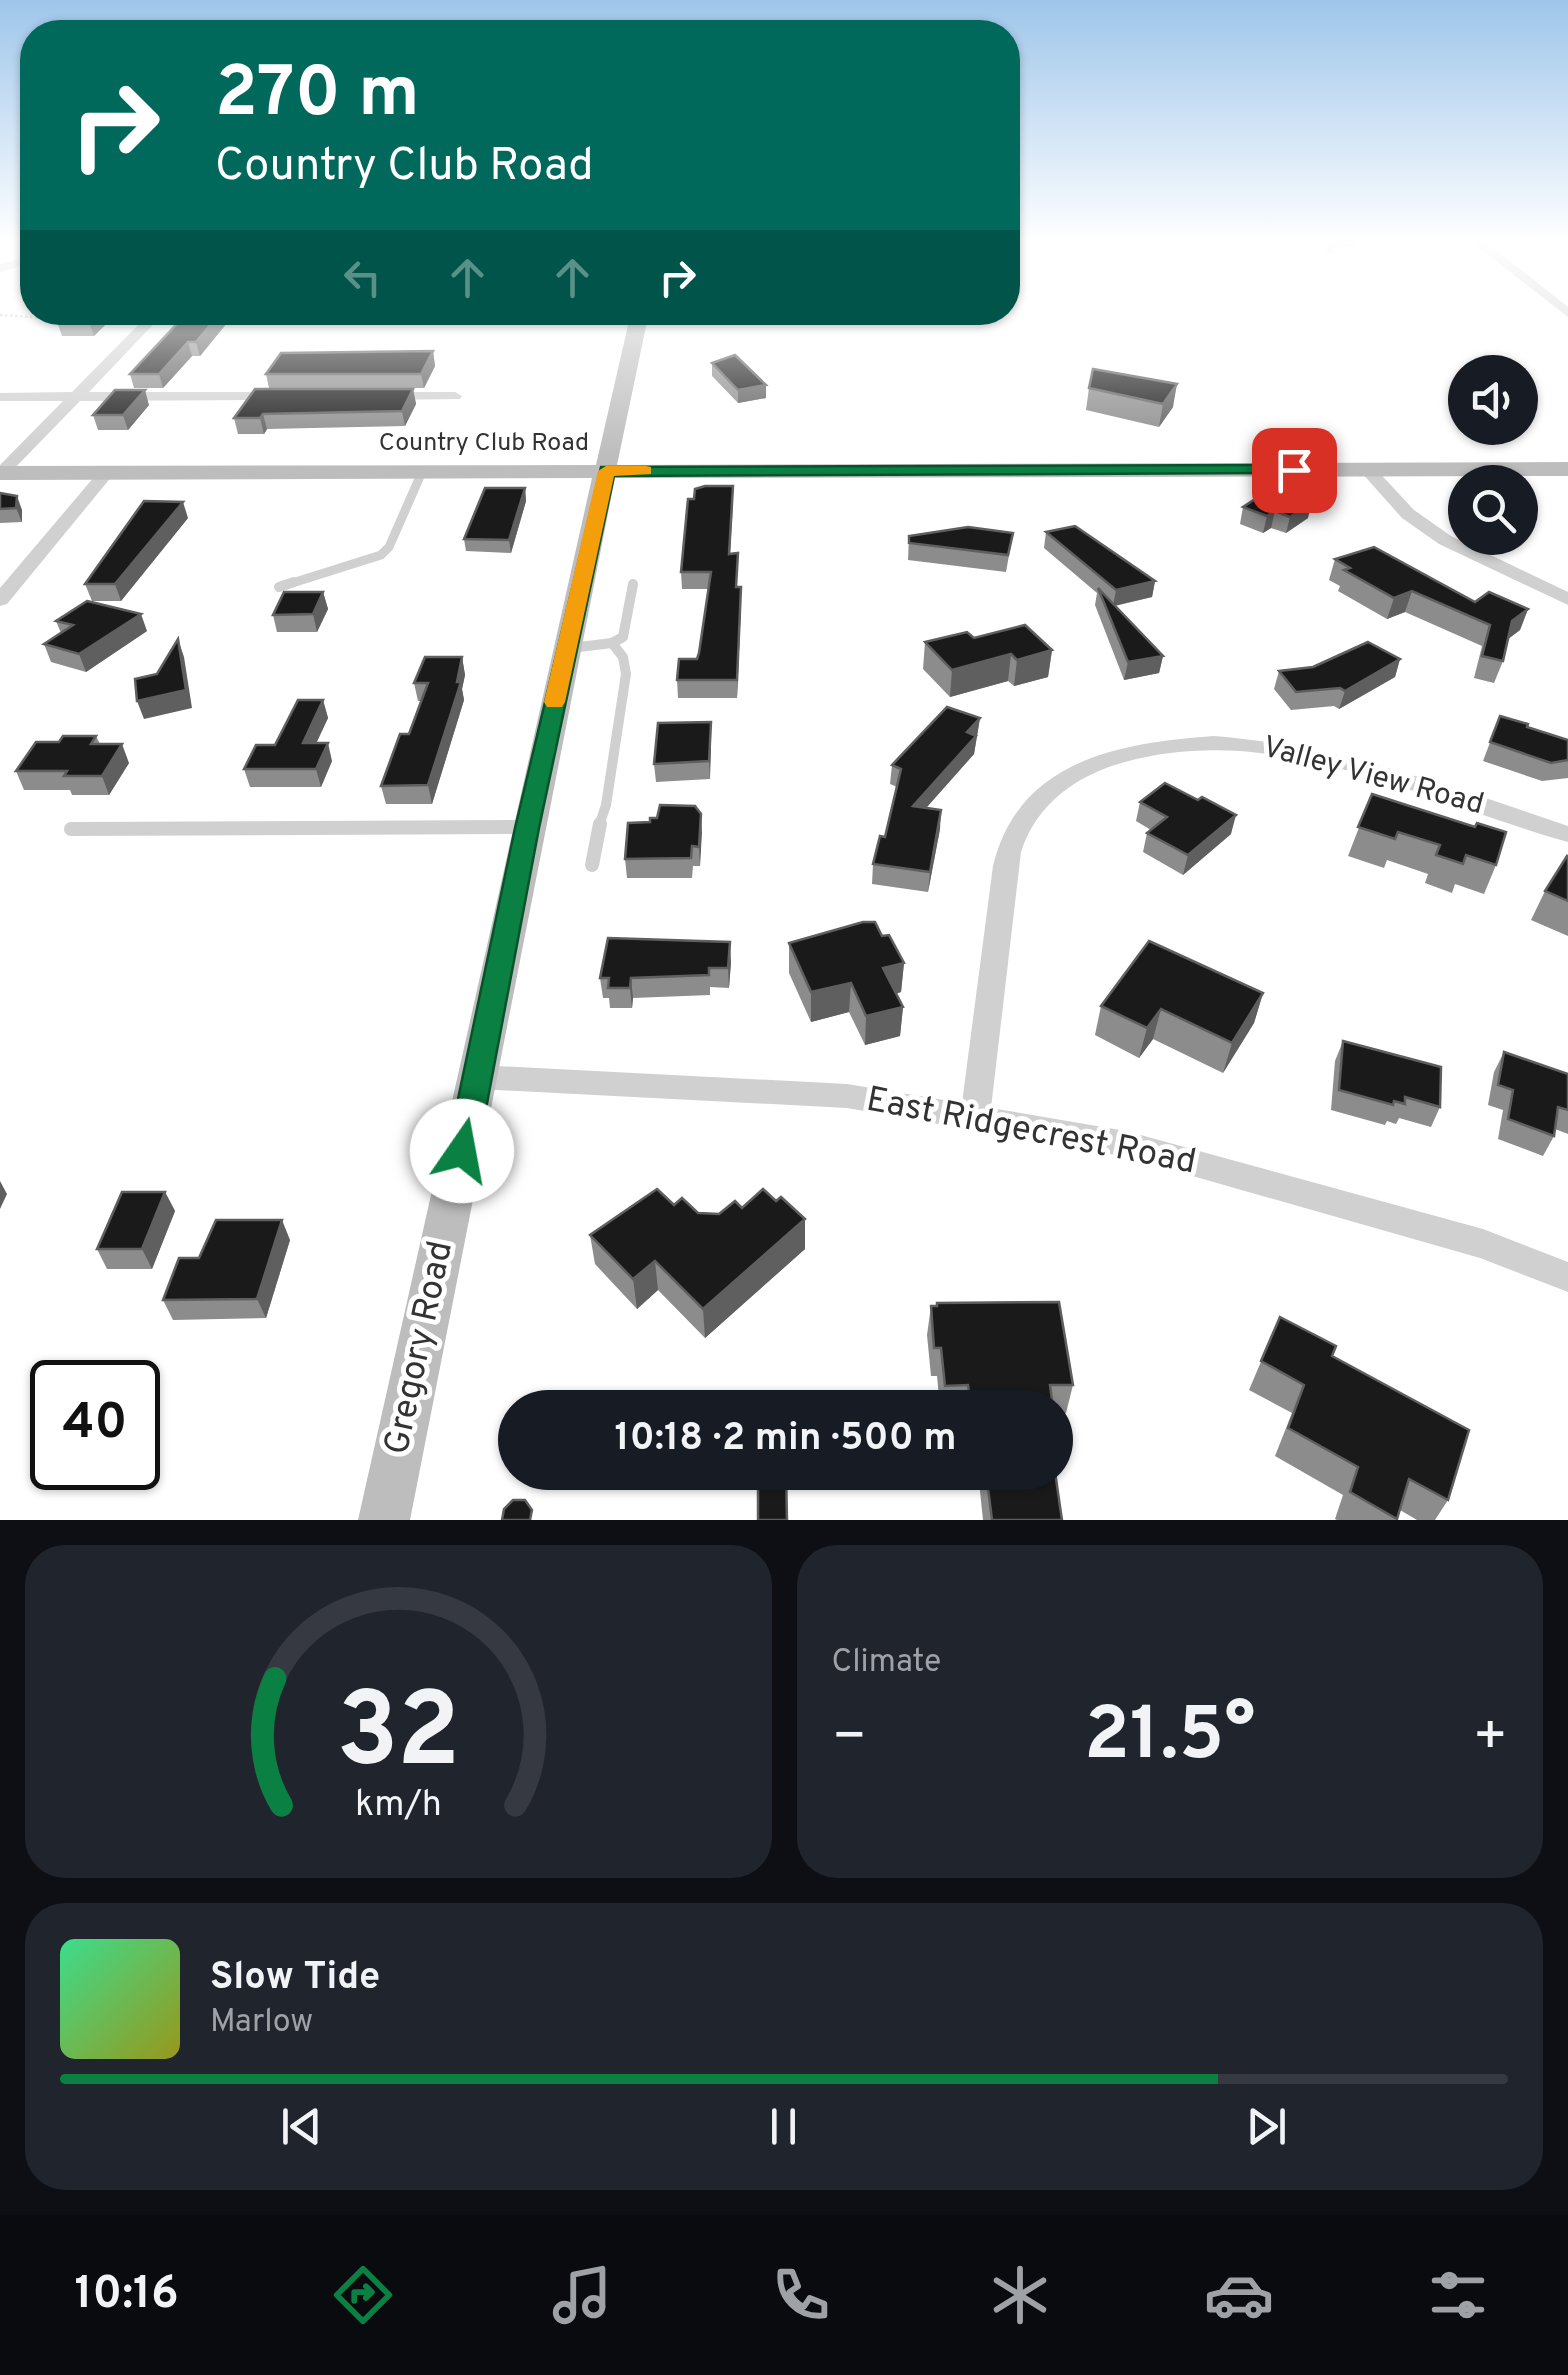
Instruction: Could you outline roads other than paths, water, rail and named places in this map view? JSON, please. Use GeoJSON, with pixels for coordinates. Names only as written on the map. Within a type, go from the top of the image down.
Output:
{"type":"FeatureCollection","features":[{"type":"Feature","properties":{"kind":"street"},"geometry":{"type":"LineString","coordinates":[[0,474],[146,325]]}},
{"type":"Feature","properties":{"kind":"street","name":"Gregory Road"},"geometry":{"type":"LineString","coordinates":[[384,1520],[527,828],[637,325]]}},
{"type":"Feature","properties":{"kind":"street"},"geometry":{"type":"LineString","coordinates":[[0,397],[295,396]]}},
{"type":"Feature","properties":{"kind":"street"},"geometry":{"type":"LineString","coordinates":[[375,396],[454,396]]}},
{"type":"Feature","properties":{"kind":"street"},"geometry":{"type":"LineString","coordinates":[[1366,469],[1408,514],[1445,540],[1568,599]]}},
{"type":"Feature","properties":{"kind":"street","name":"Country Club Road"},"geometry":{"type":"LineString","coordinates":[[0,474],[1568,469]]}},
{"type":"Feature","properties":{"kind":"street"},"geometry":{"type":"LineString","coordinates":[[0,600],[106,473]]}},
{"type":"Feature","properties":{"kind":"street","name":"Valley View Road"},"geometry":{"type":"LineString","coordinates":[[975,1118],[1004,882],[1017,829],[1038,798],[1070,774],[1131,750],[1178,742],[1257,744],[1371,771],[1568,834]]}},
{"type":"Feature","properties":{"kind":"street","name":"East Ridgecrest Road"},"geometry":{"type":"LineString","coordinates":[[478,1077],[847,1096],[1126,1144],[1483,1244],[1568,1277]]}},
{"type":"Feature","properties":{"kind":"lane"},"geometry":{"type":"LineString","coordinates":[[280,587],[380,555],[389,548],[422,472]]}},
{"type":"Feature","properties":{"kind":"lane"},"geometry":{"type":"LineString","coordinates":[[567,648],[612,643],[623,637],[633,584]]}},
{"type":"Feature","properties":{"kind":"lane"},"geometry":{"type":"LineString","coordinates":[[592,866],[606,805],[626,674],[622,657],[612,643]]}},
{"type":"Feature","properties":{"kind":"lane"},"geometry":{"type":"LineString","coordinates":[[71,828],[527,828]]}}]}
